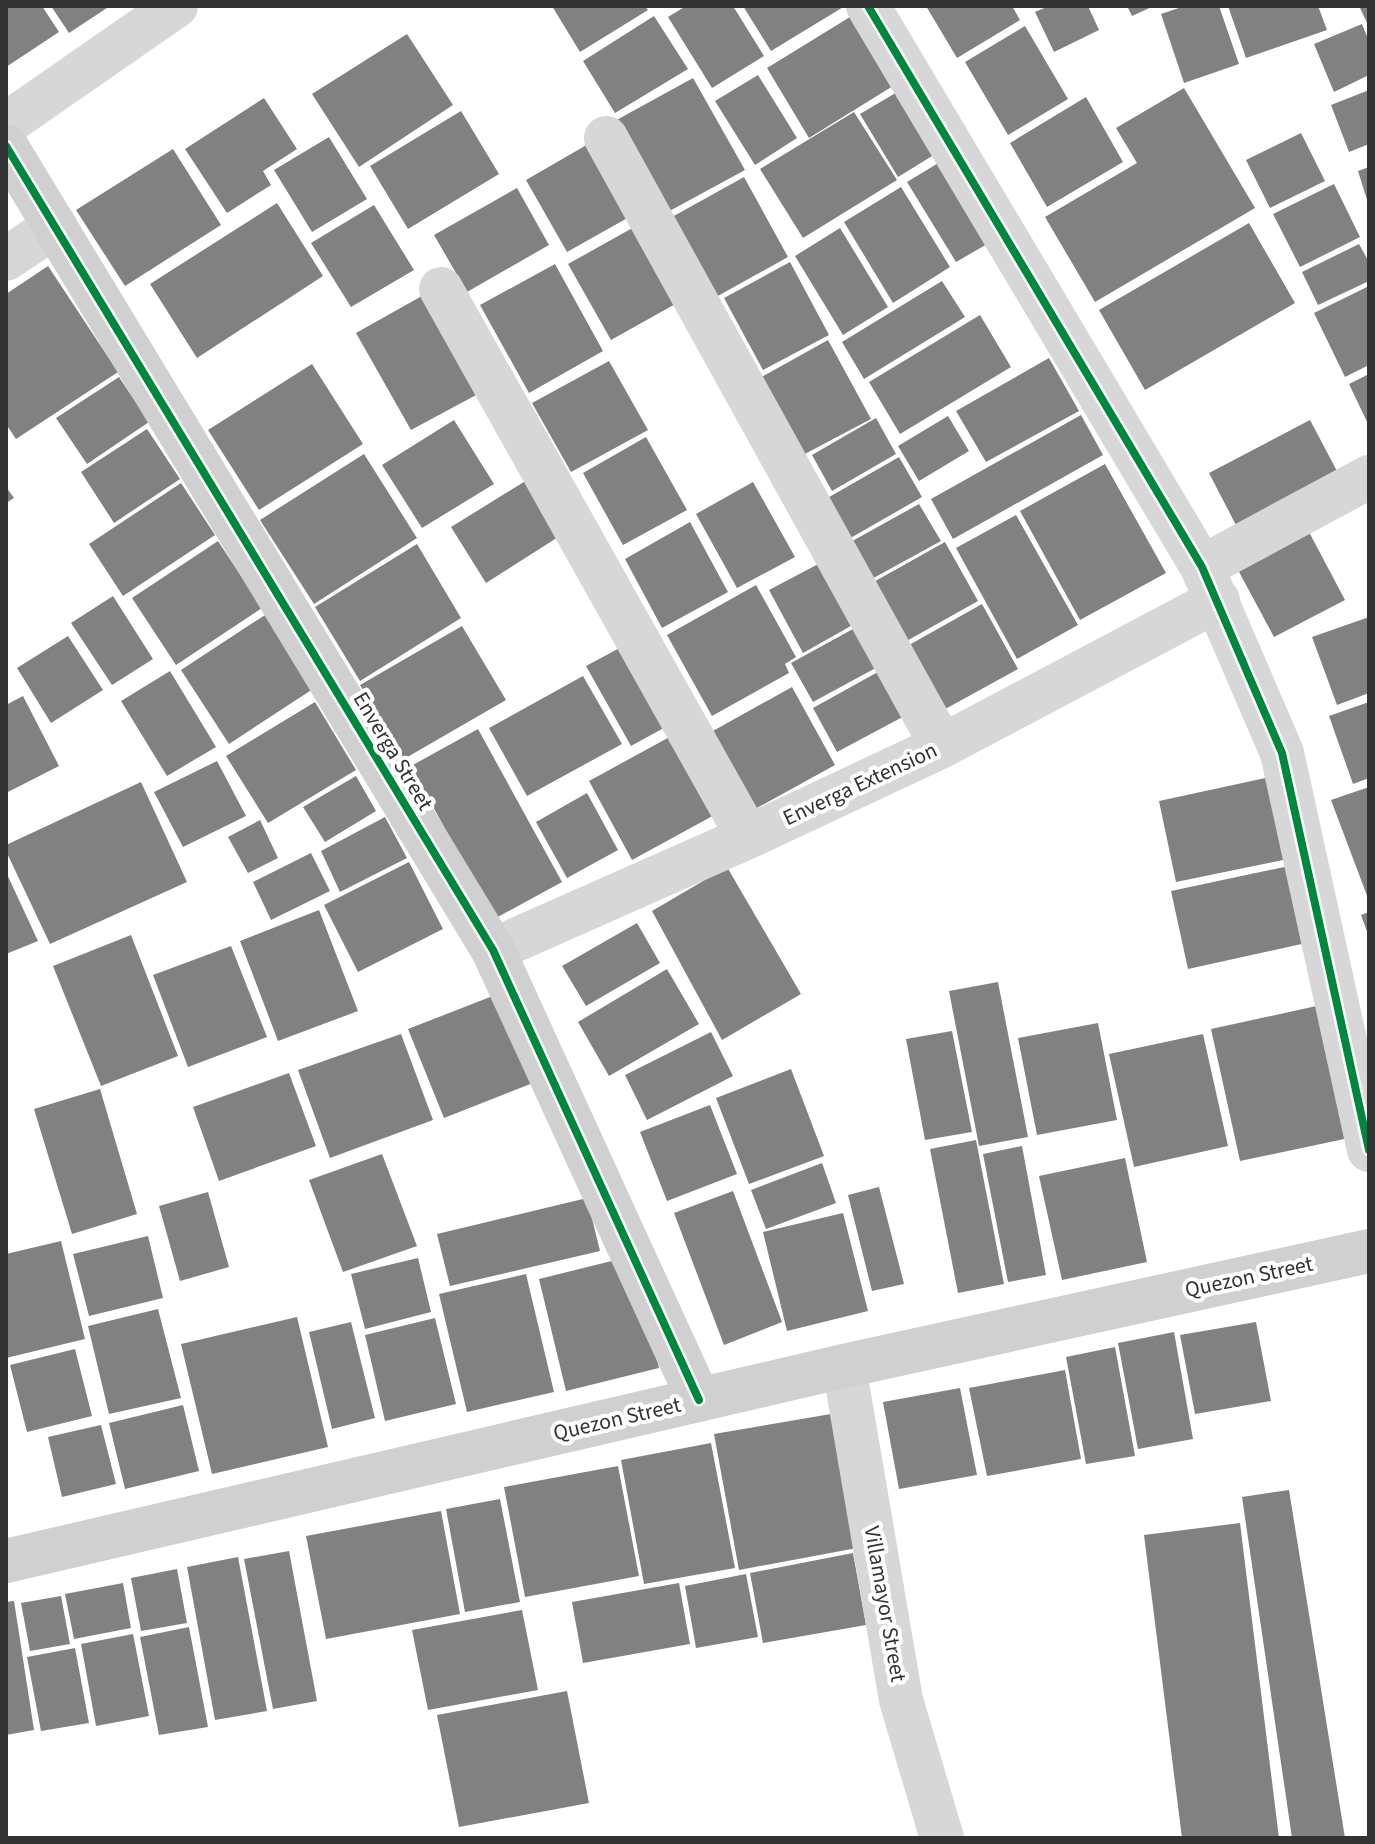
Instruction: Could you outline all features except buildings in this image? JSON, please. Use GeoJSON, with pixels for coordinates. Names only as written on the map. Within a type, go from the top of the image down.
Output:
{"type":"FeatureCollection","features":[{"type":"Feature","properties":{"kind":"street"},"geometry":{"type":"LineString","coordinates":[[6,124],[176,6]]}},
{"type":"Feature","properties":{"kind":"street"},"geometry":{"type":"LineString","coordinates":[[868,6],[1210,584],[1282,753],[1369,1150]]}},
{"type":"Feature","properties":{"kind":"street"},"geometry":{"type":"LineString","coordinates":[[606,138],[942,746]]}},
{"type":"Feature","properties":{"kind":"street","name":"Enverga Street"},"geometry":{"type":"LineString","coordinates":[[6,146],[493,950],[699,1400]]}},
{"type":"Feature","properties":{"kind":"street"},"geometry":{"type":"LineString","coordinates":[[6,259],[55,226]]}},
{"type":"Feature","properties":{"kind":"street"},"geometry":{"type":"LineString","coordinates":[[441,289],[748,837]]}},
{"type":"Feature","properties":{"kind":"street","name":"Enverga Extension"},"geometry":{"type":"LineString","coordinates":[[493,950],[748,837],[942,746],[1210,584],[1369,477]]}},
{"type":"Feature","properties":{"kind":"street","name":"Quezon Street"},"geometry":{"type":"LineString","coordinates":[[6,1561],[844,1366],[1369,1251]]}},
{"type":"Feature","properties":{"kind":"street","name":"Villamayor Street"},"geometry":{"type":"LineString","coordinates":[[844,1366],[901,1700],[942,1838]]}},
{"type":"Feature","properties":{"kind":"cycle path"},"geometry":{"type":"LineString","coordinates":[[868,6],[1202,567],[1282,753],[1369,1150]]}},
{"type":"Feature","properties":{"kind":"cycle path"},"geometry":{"type":"LineString","coordinates":[[6,146],[493,950],[699,1400]]}}]}
